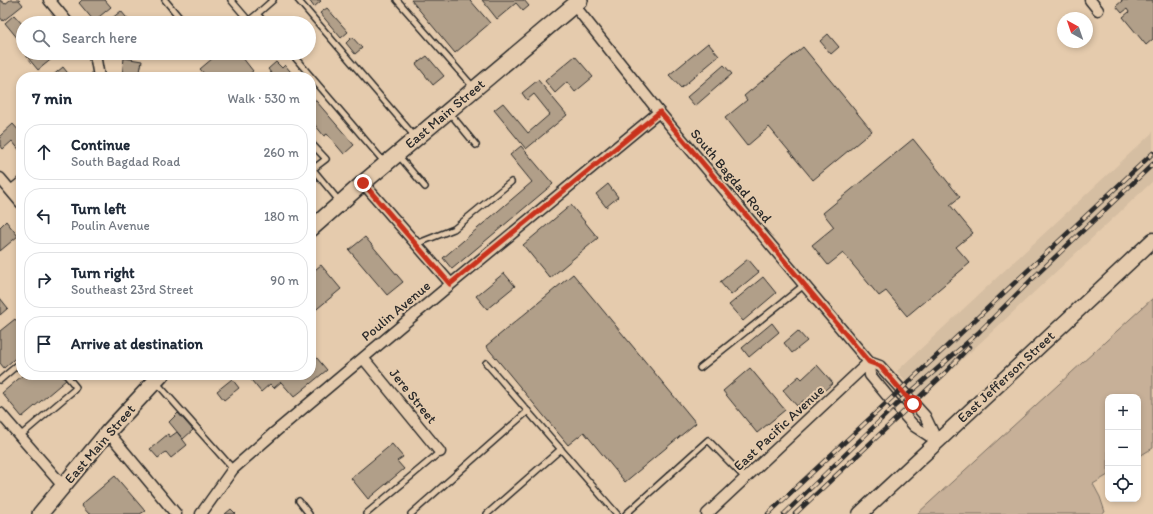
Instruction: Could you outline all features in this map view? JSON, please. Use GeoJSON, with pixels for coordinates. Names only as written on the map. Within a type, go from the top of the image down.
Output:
{"type":"FeatureCollection","features":[{"type":"Feature","properties":{"kind":"main road","name":"East Main Street"},"geometry":{"type":"LineString","coordinates":[[316,225],[575,2]]}},
{"type":"Feature","properties":{"kind":"main road","name":"East Jefferson Street"},"geometry":{"type":"LineString","coordinates":[[860,514],[1153,240]]}},
{"type":"Feature","properties":{"kind":"main road","name":"East Main Street"},"geometry":{"type":"LineString","coordinates":[[40,514],[108,432],[156,380]]}},
{"type":"Feature","properties":{"kind":"street"},"geometry":{"type":"LineString","coordinates":[[49,0],[62,16]]}},
{"type":"Feature","properties":{"kind":"street"},"geometry":{"type":"LineString","coordinates":[[1090,0],[1098,10]]}},
{"type":"Feature","properties":{"kind":"street","name":"South Bagdad Road"},"geometry":{"type":"LineString","coordinates":[[575,2],[660,112],[869,362],[880,366],[925,416],[937,441]]}},
{"type":"Feature","properties":{"kind":"street"},"geometry":{"type":"LineString","coordinates":[[96,60],[98,72]]}},
{"type":"Feature","properties":{"kind":"street","name":"Poulin Avenue"},"geometry":{"type":"LineString","coordinates":[[201,514],[234,469],[275,432],[450,284],[660,112]]}},
{"type":"Feature","properties":{"kind":"street"},"geometry":{"type":"LineString","coordinates":[[0,178],[16,197]]}},
{"type":"Feature","properties":{"kind":"street"},"geometry":{"type":"LineString","coordinates":[[363,183],[450,284]]}},
{"type":"Feature","properties":{"kind":"street"},"geometry":{"type":"LineString","coordinates":[[11,191],[16,187]]}},
{"type":"Feature","properties":{"kind":"street","name":"Jere Street"},"geometry":{"type":"LineString","coordinates":[[363,358],[440,452]]}},
{"type":"Feature","properties":{"kind":"street","name":"South Bagdad Road"},"geometry":{"type":"LineString","coordinates":[[869,362],[870,375],[890,400],[914,426],[937,441]]}},
{"type":"Feature","properties":{"kind":"street","name":"East Pacific Avenue"},"geometry":{"type":"LineString","coordinates":[[707,514],[869,362]]}},
{"type":"Feature","properties":{"kind":"street"},"geometry":{"type":"LineString","coordinates":[[0,413],[63,486]]}},
{"type":"Feature","properties":{"kind":"street"},"geometry":{"type":"LineString","coordinates":[[108,432],[176,514]]}},
{"type":"Feature","properties":{"kind":"lane"},"geometry":{"type":"LineString","coordinates":[[165,0],[178,16]]}},
{"type":"Feature","properties":{"kind":"lane"},"geometry":{"type":"LineString","coordinates":[[231,0],[243,16]]}},
{"type":"Feature","properties":{"kind":"lane"},"geometry":{"type":"LineString","coordinates":[[264,0],[268,5]]}},
{"type":"Feature","properties":{"kind":"lane"},"geometry":{"type":"LineString","coordinates":[[255,16],[273,0]]}},
{"type":"Feature","properties":{"kind":"lane"},"geometry":{"type":"LineString","coordinates":[[298,0],[312,16]]}},
{"type":"Feature","properties":{"kind":"lane"},"geometry":{"type":"LineString","coordinates":[[397,0],[475,89]]}},
{"type":"Feature","properties":{"kind":"lane"},"geometry":{"type":"LineString","coordinates":[[316,21],[416,139]]}},
{"type":"Feature","properties":{"kind":"lane"},"geometry":{"type":"LineString","coordinates":[[298,60],[309,72]]}},
{"type":"Feature","properties":{"kind":"lane"},"geometry":{"type":"LineString","coordinates":[[316,79],[392,159],[425,187]]}},
{"type":"Feature","properties":{"kind":"lane"},"geometry":{"type":"LineString","coordinates":[[448,112],[476,145]]}},
{"type":"Feature","properties":{"kind":"lane"},"geometry":{"type":"LineString","coordinates":[[316,148],[326,159],[316,165]]}},
{"type":"Feature","properties":{"kind":"lane"},"geometry":{"type":"LineString","coordinates":[[316,173],[340,203]]}},
{"type":"Feature","properties":{"kind":"lane"},"geometry":{"type":"LineString","coordinates":[[416,244],[454,229],[511,182]]}},
{"type":"Feature","properties":{"kind":"lane"},"geometry":{"type":"LineString","coordinates":[[700,368],[804,284]]}},
{"type":"Feature","properties":{"kind":"lane"},"geometry":{"type":"LineString","coordinates":[[486,363],[617,514]]}},
{"type":"Feature","properties":{"kind":"lane"},"geometry":{"type":"LineString","coordinates":[[0,380],[16,366]]}},
{"type":"Feature","properties":{"kind":"lane"},"geometry":{"type":"LineString","coordinates":[[20,436],[74,390],[76,387],[70,380]]}},
{"type":"Feature","properties":{"kind":"lane"},"geometry":{"type":"LineString","coordinates":[[160,380],[234,469]]}},
{"type":"Feature","properties":{"kind":"lane"},"geometry":{"type":"LineString","coordinates":[[412,514],[528,411]]}},
{"type":"Feature","properties":{"kind":"lane"},"geometry":{"type":"LineString","coordinates":[[626,514],[708,440],[745,478]]}},
{"type":"Feature","properties":{"kind":"lane"},"geometry":{"type":"LineString","coordinates":[[487,514],[561,449]]}},
{"type":"Feature","properties":{"kind":"lane"},"geometry":{"type":"LineString","coordinates":[[366,514],[440,452]]}},
{"type":"Feature","properties":{"kind":"lane"},"geometry":{"type":"LineString","coordinates":[[298,501],[309,514]]}},
{"type":"Feature","properties":{"kind":"shaded area"},"geometry":{"type":"Polygon","coordinates":[[[1153,132],[1153,181],[920,399],[897,371],[1153,132]]]}},
{"type":"Feature","properties":{"kind":"shaded area"},"geometry":{"type":"Polygon","coordinates":[[[1153,298],[1153,448],[1141,455],[1141,394],[1105,394],[1105,477],[1093,484],[1100,497],[1105,512],[1102,514],[917,514],[1153,298]]]}},
{"type":"Feature","properties":{"kind":"building"},"geometry":{"type":"Polygon","coordinates":[[[0,0],[5,4],[10,0],[19,0],[23,5],[3,21],[0,17],[0,0]]]}},
{"type":"Feature","properties":{"kind":"building"},"geometry":{"type":"Polygon","coordinates":[[[82,0],[105,0],[111,7],[100,16],[90,16],[79,3],[82,0]]]}},
{"type":"Feature","properties":{"kind":"building"},"geometry":{"type":"Polygon","coordinates":[[[309,0],[320,0],[321,1],[314,7],[309,0]]]}},
{"type":"Feature","properties":{"kind":"building"},"geometry":{"type":"Polygon","coordinates":[[[411,0],[470,0],[490,23],[455,53],[411,0]]]}},
{"type":"Feature","properties":{"kind":"building"},"geometry":{"type":"Polygon","coordinates":[[[482,0],[524,0],[529,6],[523,11],[516,3],[497,19],[482,0]]]}},
{"type":"Feature","properties":{"kind":"building"},"geometry":{"type":"Polygon","coordinates":[[[1121,0],[1153,0],[1153,39],[1146,45],[1123,17],[1129,12],[1127,9],[1122,13],[1116,6],[1122,1],[1121,0]]]}},
{"type":"Feature","properties":{"kind":"building"},"geometry":{"type":"Polygon","coordinates":[[[327,8],[348,32],[341,38],[320,13],[327,8]]]}},
{"type":"Feature","properties":{"kind":"building"},"geometry":{"type":"Polygon","coordinates":[[[121,11],[125,16],[115,16],[121,11]]]}},
{"type":"Feature","properties":{"kind":"building"},"geometry":{"type":"Polygon","coordinates":[[[14,15],[16,17],[16,36],[5,23],[14,15]]]}},
{"type":"Feature","properties":{"kind":"building"},"geometry":{"type":"Polygon","coordinates":[[[828,34],[839,47],[831,54],[820,41],[828,34]]]}},
{"type":"Feature","properties":{"kind":"building"},"geometry":{"type":"Polygon","coordinates":[[[352,37],[362,48],[355,54],[346,43],[352,37]]]}},
{"type":"Feature","properties":{"kind":"building"},"geometry":{"type":"Polygon","coordinates":[[[708,43],[719,56],[681,88],[669,75],[708,43]]]}},
{"type":"Feature","properties":{"kind":"building"},"geometry":{"type":"Polygon","coordinates":[[[803,47],[872,131],[813,180],[769,127],[747,146],[725,118],[747,100],[744,96],[803,47]]]}},
{"type":"Feature","properties":{"kind":"building"},"geometry":{"type":"Polygon","coordinates":[[[427,56],[444,76],[433,85],[416,64],[427,56]]]}},
{"type":"Feature","properties":{"kind":"building"},"geometry":{"type":"Polygon","coordinates":[[[575,56],[593,77],[575,92],[567,82],[555,93],[545,81],[575,56]]]}},
{"type":"Feature","properties":{"kind":"building"},"geometry":{"type":"Polygon","coordinates":[[[30,60],[50,60],[38,70],[30,60]]]}},
{"type":"Feature","properties":{"kind":"building"},"geometry":{"type":"Polygon","coordinates":[[[124,60],[142,61],[140,72],[123,72],[124,60]]]}},
{"type":"Feature","properties":{"kind":"building"},"geometry":{"type":"Polygon","coordinates":[[[211,60],[244,60],[253,71],[203,72],[200,69],[211,60]]]}},
{"type":"Feature","properties":{"kind":"building"},"geometry":{"type":"Polygon","coordinates":[[[276,62],[282,68],[285,65],[291,72],[270,72],[268,69],[276,62]]]}},
{"type":"Feature","properties":{"kind":"building"},"geometry":{"type":"Polygon","coordinates":[[[724,65],[732,74],[695,106],[687,97],[724,65]]]}},
{"type":"Feature","properties":{"kind":"building"},"geometry":{"type":"Polygon","coordinates":[[[63,67],[67,72],[57,72],[63,67]]]}},
{"type":"Feature","properties":{"kind":"building"},"geometry":{"type":"Polygon","coordinates":[[[538,80],[567,115],[526,149],[494,110],[503,103],[528,133],[550,114],[534,94],[527,100],[522,93],[538,80]]]}},
{"type":"Feature","properties":{"kind":"building"},"geometry":{"type":"Polygon","coordinates":[[[316,101],[354,145],[344,154],[327,134],[324,136],[316,126],[316,101]]]}},
{"type":"Feature","properties":{"kind":"building"},"geometry":{"type":"Polygon","coordinates":[[[13,124],[16,127],[16,146],[12,141],[3,149],[0,145],[0,136],[13,124]]]}},
{"type":"Feature","properties":{"kind":"building"},"geometry":{"type":"Polygon","coordinates":[[[913,139],[960,197],[950,205],[973,233],[956,247],[970,263],[907,316],[886,291],[879,296],[843,253],[828,265],[812,245],[834,227],[823,213],[913,139]]]}},
{"type":"Feature","properties":{"kind":"building"},"geometry":{"type":"Polygon","coordinates":[[[521,146],[553,184],[452,269],[443,258],[532,182],[510,155],[521,146]]]}},
{"type":"Feature","properties":{"kind":"building"},"geometry":{"type":"Polygon","coordinates":[[[608,184],[618,197],[606,207],[596,194],[608,184]]]}},
{"type":"Feature","properties":{"kind":"building"},"geometry":{"type":"Polygon","coordinates":[[[571,205],[598,238],[550,278],[523,245],[571,205]]]}},
{"type":"Feature","properties":{"kind":"building"},"geometry":{"type":"Polygon","coordinates":[[[6,221],[16,234],[16,238],[0,251],[0,227],[6,221]]]}},
{"type":"Feature","properties":{"kind":"building"},"geometry":{"type":"Polygon","coordinates":[[[365,237],[403,282],[387,295],[349,250],[365,237]]]}},
{"type":"Feature","properties":{"kind":"building"},"geometry":{"type":"Polygon","coordinates":[[[748,259],[759,272],[731,295],[720,282],[748,259]]]}},
{"type":"Feature","properties":{"kind":"building"},"geometry":{"type":"Polygon","coordinates":[[[321,265],[341,289],[316,310],[316,269],[321,265]]]}},
{"type":"Feature","properties":{"kind":"building"},"geometry":{"type":"Polygon","coordinates":[[[504,273],[515,286],[487,309],[476,296],[504,273]]]}},
{"type":"Feature","properties":{"kind":"building"},"geometry":{"type":"Polygon","coordinates":[[[573,274],[696,423],[625,482],[584,432],[568,445],[486,346],[573,274]]]}},
{"type":"Feature","properties":{"kind":"building"},"geometry":{"type":"Polygon","coordinates":[[[763,277],[776,293],[743,321],[729,305],[763,277]]]}},
{"type":"Feature","properties":{"kind":"building"},"geometry":{"type":"Polygon","coordinates":[[[0,298],[8,308],[0,315],[0,298]]]}},
{"type":"Feature","properties":{"kind":"building"},"geometry":{"type":"Polygon","coordinates":[[[15,319],[16,320],[16,357],[4,368],[0,363],[0,331],[15,319]]]}},
{"type":"Feature","properties":{"kind":"building"},"geometry":{"type":"Polygon","coordinates":[[[772,323],[779,332],[749,357],[742,348],[772,323]]]}},
{"type":"Feature","properties":{"kind":"building"},"geometry":{"type":"Polygon","coordinates":[[[798,331],[807,341],[792,353],[784,343],[798,331]]]}},
{"type":"Feature","properties":{"kind":"building"},"geometry":{"type":"Polygon","coordinates":[[[316,357],[327,370],[316,379],[316,357]]]}},
{"type":"Feature","properties":{"kind":"building"},"geometry":{"type":"Polygon","coordinates":[[[817,365],[833,383],[808,405],[804,400],[797,406],[783,390],[799,376],[802,379],[817,365]]]}},
{"type":"Feature","properties":{"kind":"building"},"geometry":{"type":"Polygon","coordinates":[[[750,368],[785,410],[757,433],[723,391],[750,368]]]}},
{"type":"Feature","properties":{"kind":"building"},"geometry":{"type":"Polygon","coordinates":[[[17,380],[66,380],[22,417],[2,393],[17,380]]]}},
{"type":"Feature","properties":{"kind":"building"},"geometry":{"type":"Polygon","coordinates":[[[231,380],[233,380],[239,388],[224,400],[217,391],[231,380]]]}},
{"type":"Feature","properties":{"kind":"building"},"geometry":{"type":"Polygon","coordinates":[[[251,380],[315,380],[294,397],[281,382],[274,388],[270,384],[261,392],[251,380]]]}},
{"type":"Feature","properties":{"kind":"building"},"geometry":{"type":"Polygon","coordinates":[[[178,413],[193,430],[183,439],[169,422],[178,413]]]}},
{"type":"Feature","properties":{"kind":"building"},"geometry":{"type":"Polygon","coordinates":[[[177,432],[187,445],[171,458],[166,452],[158,458],[150,449],[168,434],[170,437],[177,432]]]}},
{"type":"Feature","properties":{"kind":"building"},"geometry":{"type":"Polygon","coordinates":[[[392,444],[403,457],[397,461],[404,469],[368,499],[351,478],[392,444]]]}},
{"type":"Feature","properties":{"kind":"building"},"geometry":{"type":"Polygon","coordinates":[[[115,476],[145,511],[140,514],[89,514],[81,505],[115,476]]]}},
{"type":"Feature","properties":{"kind":"building"},"geometry":{"type":"Polygon","coordinates":[[[231,509],[236,514],[225,514],[231,509]]]}},
{"type":"Feature","properties":{"kind":"railway"},"geometry":{"type":"LineString","coordinates":[[768,514],[1153,153]]}},
{"type":"Feature","properties":{"kind":"railway"},"geometry":{"type":"LineString","coordinates":[[784,514],[896,405],[978,333],[1031,280],[1153,164]]}},
{"type":"Feature","properties":{"kind":"railway"},"geometry":{"type":"LineString","coordinates":[[795,514],[946,372],[969,347]]}},
{"type":"Feature","properties":{"kind":"route"},"geometry":{"type":"LineString","coordinates":[[363,183],[450,284],[660,112],[869,362],[880,366],[913,404]]}}]}
